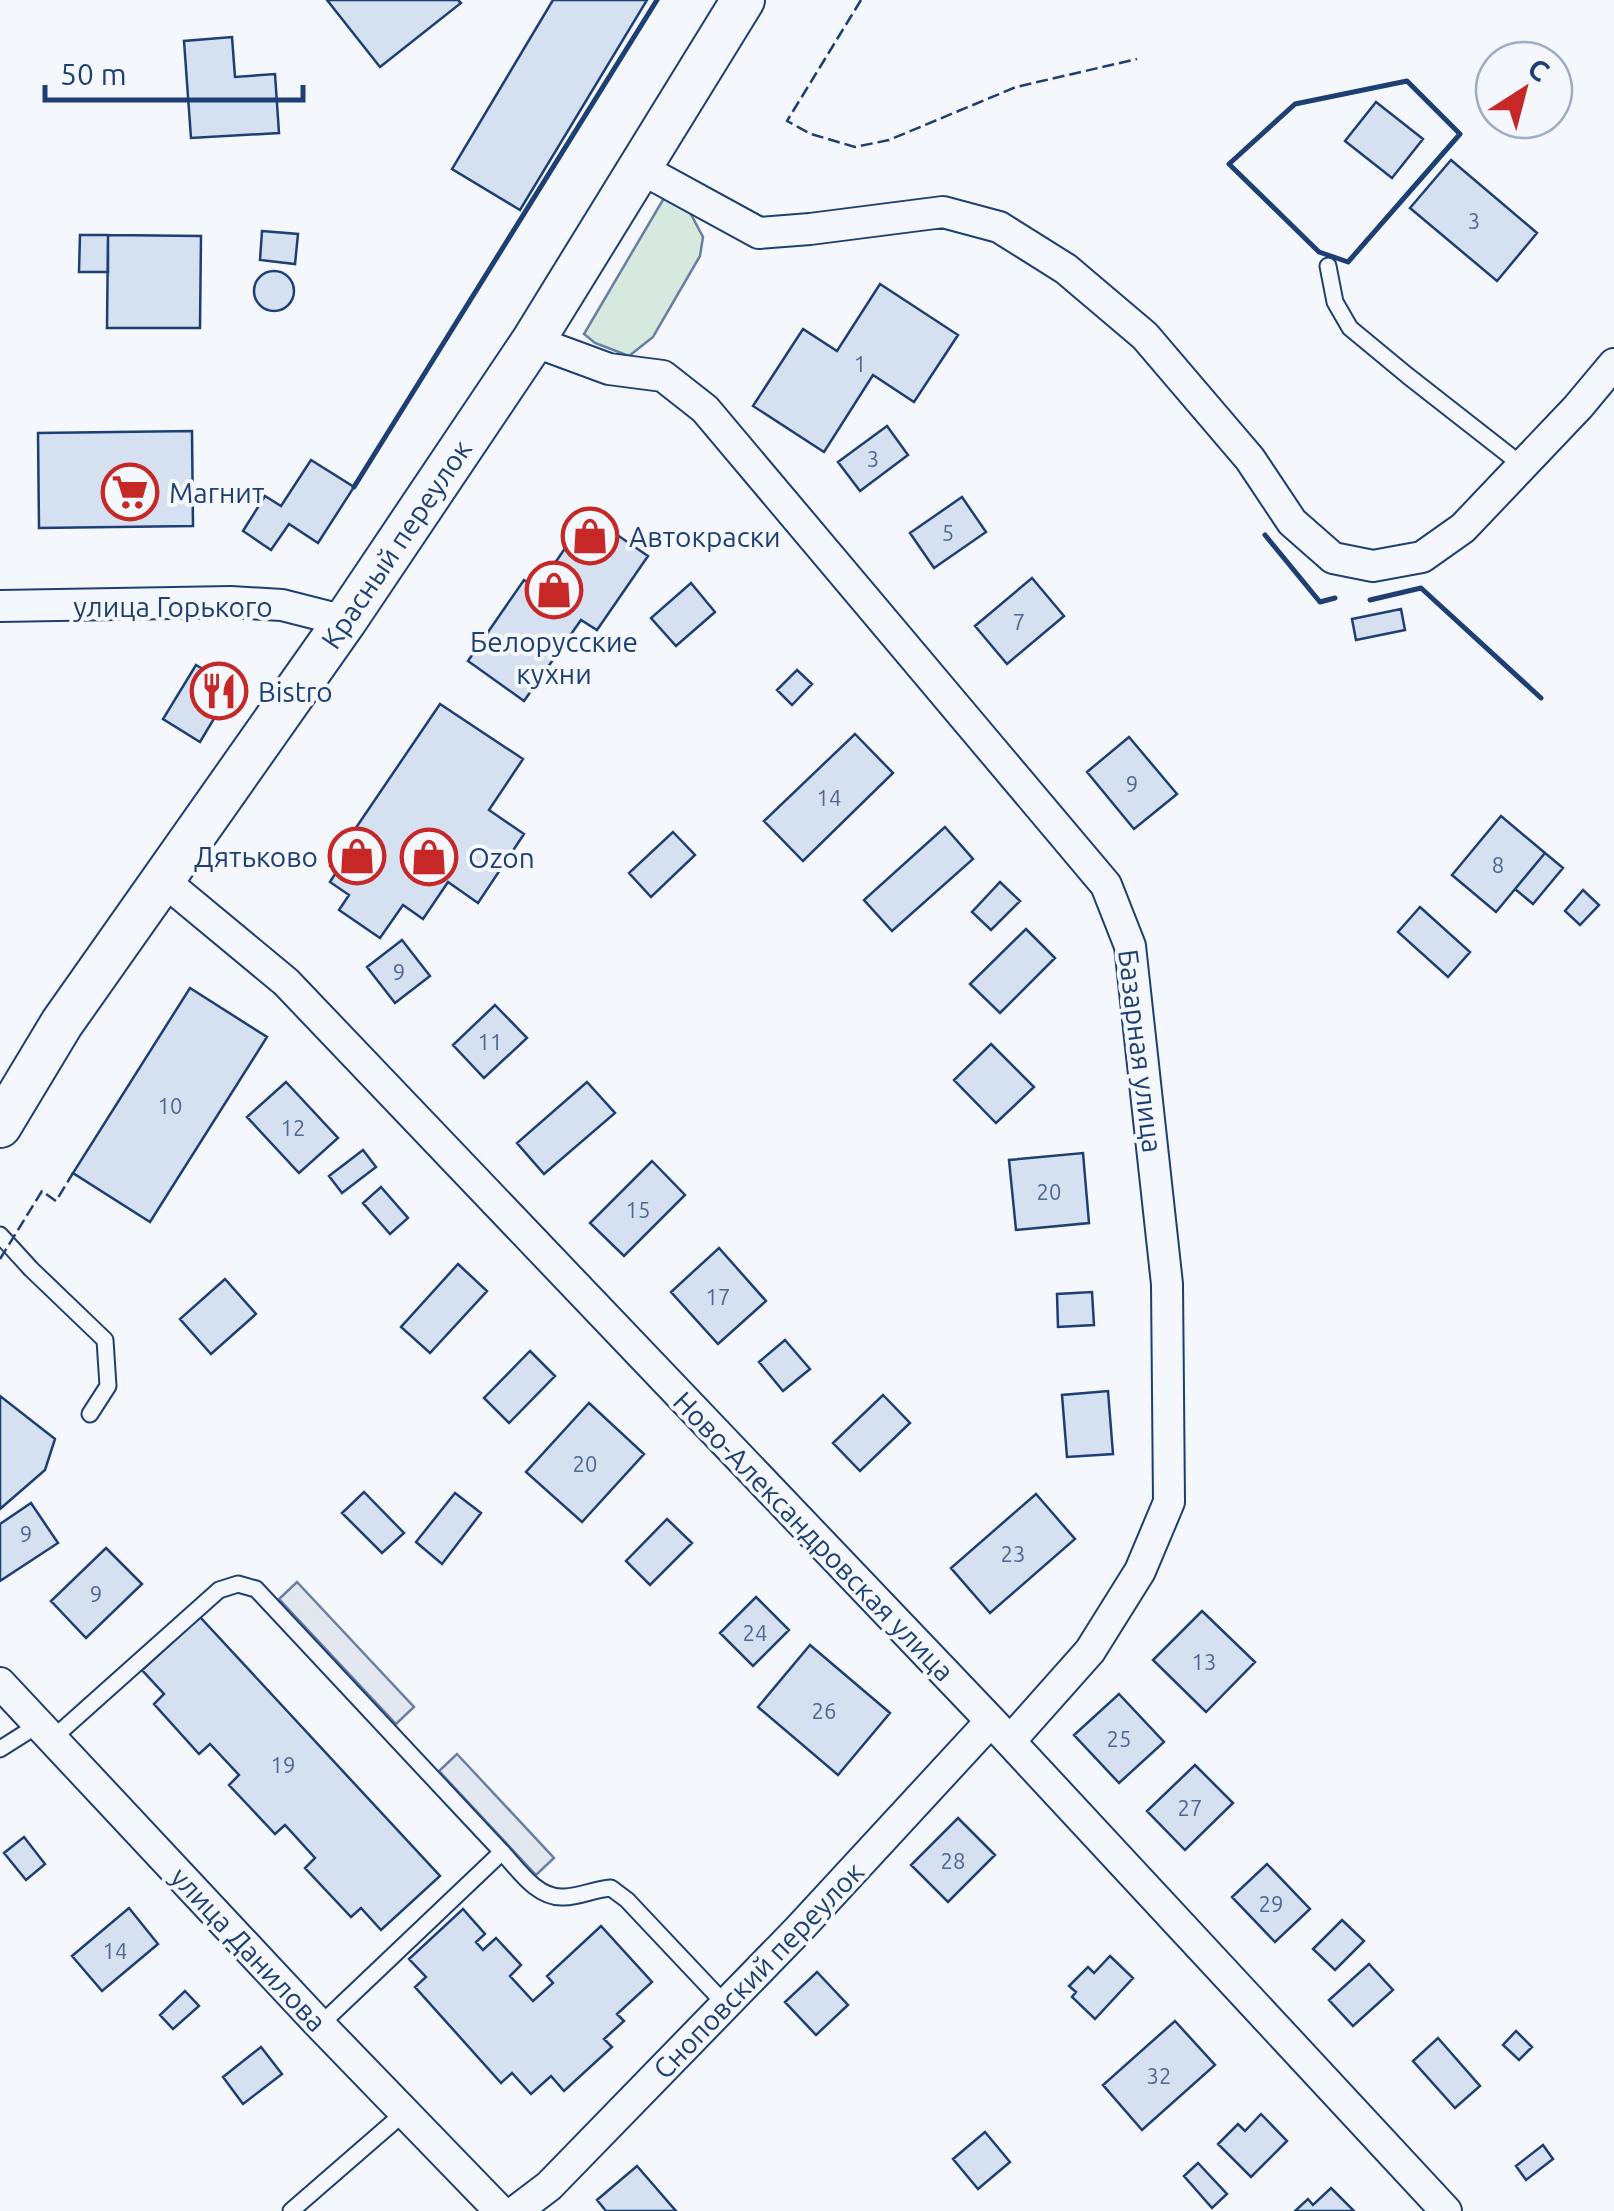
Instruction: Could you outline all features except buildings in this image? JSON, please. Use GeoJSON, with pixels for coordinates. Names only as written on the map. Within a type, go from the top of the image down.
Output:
{"type":"FeatureCollection","features":[{"type":"Feature","properties":{"kind":"main road","name":"Красный переулок"},"geometry":{"type":"LineString","coordinates":[[0,1126],[62,1023],[345,621],[533,341],[742,0]]}},
{"type":"Feature","properties":{"kind":"street"},"geometry":{"type":"LineString","coordinates":[[640,168],[759,233],[943,212],[999,226],[1066,269],[1145,336],[1250,459],[1292,522],[1333,558],[1373,566],[1422,557],[1463,528],[1614,364]]}},
{"type":"Feature","properties":{"kind":"street","name":"Базарная улица"},"geometry":{"type":"LineString","coordinates":[[533,341],[609,369],[663,376],[705,409],[1106,885],[1130,946],[1167,1284],[1168,1502],[1140,1571],[1090,1651],[1000,1731]]}},
{"type":"Feature","properties":{"kind":"street","name":"улица Горького"},"geometry":{"type":"LineString","coordinates":[[0,606],[231,602],[282,605],[345,621]]}},
{"type":"Feature","properties":{"kind":"street","name":"Ново-Александровская улица"},"geometry":{"type":"LineString","coordinates":[[164,880],[286,982],[1000,1731],[1446,2211]]}},
{"type":"Feature","properties":{"kind":"street","name":"улица Данилова"},"geometry":{"type":"LineString","coordinates":[[0,1684],[500,2211]]}},
{"type":"Feature","properties":{"kind":"street","name":"Сноповский переулок"},"geometry":{"type":"LineString","coordinates":[[516,2211],[548,2186],[1000,1731]]}},
{"type":"Feature","properties":{"kind":"lane"},"geometry":{"type":"LineString","coordinates":[[1328,266],[1335,302],[1350,328],[1524,466]]}},
{"type":"Feature","properties":{"kind":"lane"},"geometry":{"type":"LineString","coordinates":[[0,1235],[104,1340],[108,1386],[90,1414]]}},
{"type":"Feature","properties":{"kind":"lane"},"geometry":{"type":"LineString","coordinates":[[0,1750],[45,1733],[220,1590],[238,1584],[256,1589],[535,1887],[551,1896],[567,1898],[593,1889],[611,1888],[627,1900],[726,2006]]}},
{"type":"Feature","properties":{"kind":"lane"},"geometry":{"type":"LineString","coordinates":[[320,2025],[502,1852]]}},
{"type":"Feature","properties":{"kind":"lane"},"geometry":{"type":"LineString","coordinates":[[291,2211],[405,2112]]}},
{"type":"Feature","properties":{"kind":"shaded area"},"geometry":{"type":"Polygon","coordinates":[[[664,198],[686,205],[703,237],[700,256],[653,337],[629,356],[595,343],[584,334],[664,198]]]}},
{"type":"Feature","properties":{"kind":"shaded area"},"geometry":{"type":"Polygon","coordinates":[[[297,1582],[414,1707],[396,1724],[279,1599],[297,1582]]]}},
{"type":"Feature","properties":{"kind":"shaded area"},"geometry":{"type":"Polygon","coordinates":[[[457,1754],[554,1858],[536,1875],[439,1771],[457,1754]]]}},
{"type":"Feature","properties":{"kind":"fence"},"geometry":{"type":"LineString","coordinates":[[861,0],[787,121],[811,134],[855,147],[889,140],[1016,87],[1137,59]]}},
{"type":"Feature","properties":{"kind":"fence"},"geometry":{"type":"LineString","coordinates":[[0,1259],[42,1191],[56,1201],[73,1173]]}},
{"type":"Feature","properties":{"kind":"wall"},"geometry":{"type":"LineString","coordinates":[[354,487],[657,0]]}},
{"type":"Feature","properties":{"kind":"wall"},"geometry":{"type":"LineString","coordinates":[[1407,81],[1460,134],[1348,262],[1319,252],[1229,164],[1295,104],[1407,81]]}},
{"type":"Feature","properties":{"kind":"wall"},"geometry":{"type":"LineString","coordinates":[[1265,535],[1320,602],[1335,598]]}},
{"type":"Feature","properties":{"kind":"wall"},"geometry":{"type":"LineString","coordinates":[[1370,600],[1421,588],[1541,698]]}},
{"type":"Feature","properties":{"kind":"place","name":"Магнит"},"geometry":{"type":"Point","coordinates":[130,492]}},
{"type":"Feature","properties":{"kind":"place","name":"Автокраски"},"geometry":{"type":"Point","coordinates":[590,536]}},
{"type":"Feature","properties":{"kind":"place","name":"Белорусские кухни"},"geometry":{"type":"Point","coordinates":[554,590]}},
{"type":"Feature","properties":{"kind":"place","name":"Bistro"},"geometry":{"type":"Point","coordinates":[219,691]}},
{"type":"Feature","properties":{"kind":"place","name":"Дятьково"},"geometry":{"type":"Point","coordinates":[357,856]}},
{"type":"Feature","properties":{"kind":"place","name":"Ozon"},"geometry":{"type":"Point","coordinates":[429,857]}}]}
